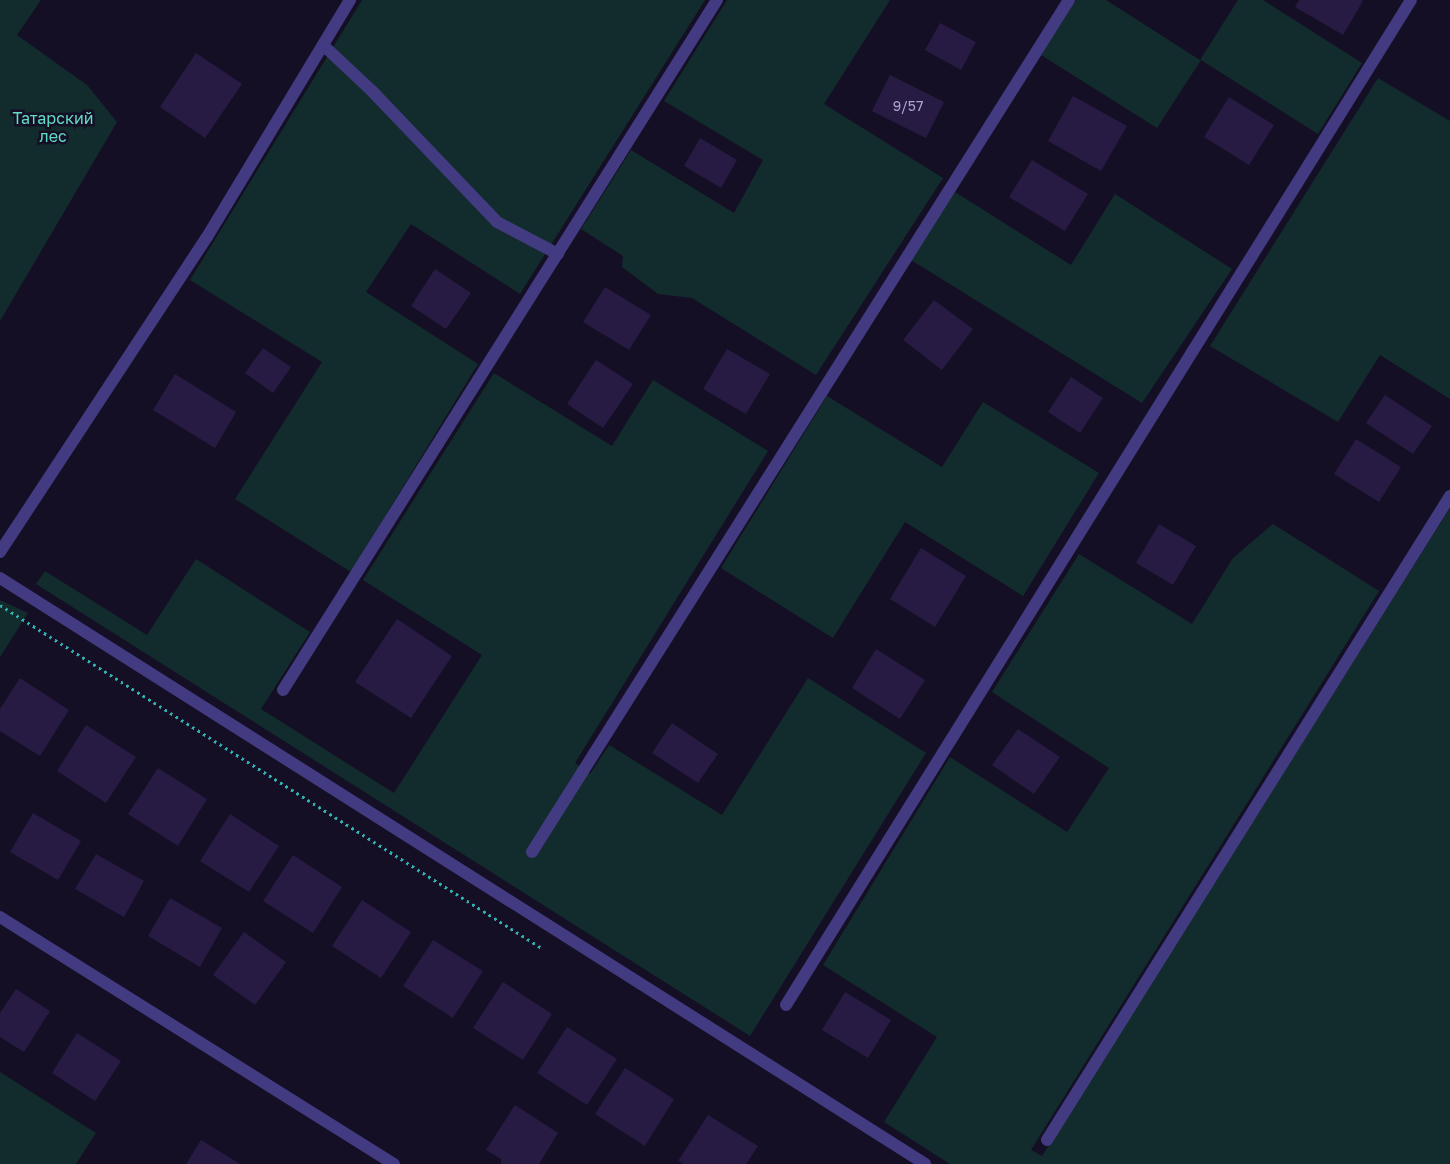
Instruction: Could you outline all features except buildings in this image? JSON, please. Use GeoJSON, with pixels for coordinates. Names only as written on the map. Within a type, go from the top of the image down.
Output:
{"type":"FeatureCollection","features":[{"type":"Feature","properties":{"kind":"street"},"geometry":{"type":"LineString","coordinates":[[0,552],[207,237],[350,0]]}},
{"type":"Feature","properties":{"kind":"street"},"geometry":{"type":"LineString","coordinates":[[283,690],[717,0]]}},
{"type":"Feature","properties":{"kind":"street"},"geometry":{"type":"LineString","coordinates":[[532,852],[1069,0]]}},
{"type":"Feature","properties":{"kind":"street"},"geometry":{"type":"LineString","coordinates":[[786,1004],[1411,0]]}},
{"type":"Feature","properties":{"kind":"street"},"geometry":{"type":"LineString","coordinates":[[323,45],[372,91],[497,222],[558,254]]}},
{"type":"Feature","properties":{"kind":"street"},"geometry":{"type":"LineString","coordinates":[[1047,1140],[1450,496]]}},
{"type":"Feature","properties":{"kind":"street"},"geometry":{"type":"LineString","coordinates":[[0,578],[925,1164]]}},
{"type":"Feature","properties":{"kind":"street"},"geometry":{"type":"LineString","coordinates":[[0,917],[394,1164]]}},
{"type":"Feature","properties":{"kind":"path"},"geometry":{"type":"LineString","coordinates":[[0,605],[547,951]]}},
{"type":"Feature","properties":{"kind":"green space","name":"Татарский лес"},"geometry":{"type":"Polygon","coordinates":[[[0,0],[41,0],[17,35],[87,85],[117,122],[0,321],[0,0]]]}},
{"type":"Feature","properties":{"kind":"green space"},"geometry":{"type":"Polygon","coordinates":[[[362,0],[705,0],[520,294],[411,224],[366,292],[478,364],[351,572],[235,499],[322,362],[190,280],[362,0]]]}},
{"type":"Feature","properties":{"kind":"green space"},"geometry":{"type":"Polygon","coordinates":[[[727,0],[890,0],[824,104],[943,178],[816,375],[692,298],[658,294],[622,267],[623,256],[581,229],[631,150],[734,213],[763,160],[664,101],[727,0]]]}},
{"type":"Feature","properties":{"kind":"green space"},"geometry":{"type":"Polygon","coordinates":[[[1076,0],[1106,0],[1200,60],[1238,0],[1263,0],[1362,63],[1318,134],[1201,60],[1157,128],[1041,55],[1076,0]]]}},
{"type":"Feature","properties":{"kind":"green space"},"geometry":{"type":"Polygon","coordinates":[[[1378,78],[1450,121],[1450,399],[1380,355],[1338,422],[1210,346],[1378,78]]]}},
{"type":"Feature","properties":{"kind":"green space"},"geometry":{"type":"Polygon","coordinates":[[[955,192],[1071,265],[1115,194],[1232,269],[1142,403],[911,260],[955,192]]]}},
{"type":"Feature","properties":{"kind":"green space"},"geometry":{"type":"Polygon","coordinates":[[[494,373],[612,446],[653,380],[768,451],[575,763],[590,774],[609,745],[722,815],[808,678],[926,753],[750,1036],[36,584],[45,571],[147,635],[196,559],[310,632],[261,709],[394,793],[482,655],[363,580],[494,373]]]}},
{"type":"Feature","properties":{"kind":"green space"},"geometry":{"type":"Polygon","coordinates":[[[827,396],[942,467],[983,402],[1099,473],[1023,596],[905,522],[833,638],[721,568],[827,396]]]}},
{"type":"Feature","properties":{"kind":"green space"},"geometry":{"type":"Polygon","coordinates":[[[1450,508],[1450,1164],[950,1164],[884,1122],[937,1037],[823,965],[950,757],[1067,832],[1109,768],[992,692],[1079,554],[1192,624],[1233,558],[1273,524],[1379,591],[1031,1150],[1042,1156],[1450,508]]]}},
{"type":"Feature","properties":{"kind":"green space"},"geometry":{"type":"Polygon","coordinates":[[[0,600],[28,613],[0,657],[0,600]]]}},
{"type":"Feature","properties":{"kind":"green space"},"geometry":{"type":"Polygon","coordinates":[[[0,1072],[96,1133],[76,1164],[0,1164],[0,1072]]]}}]}
